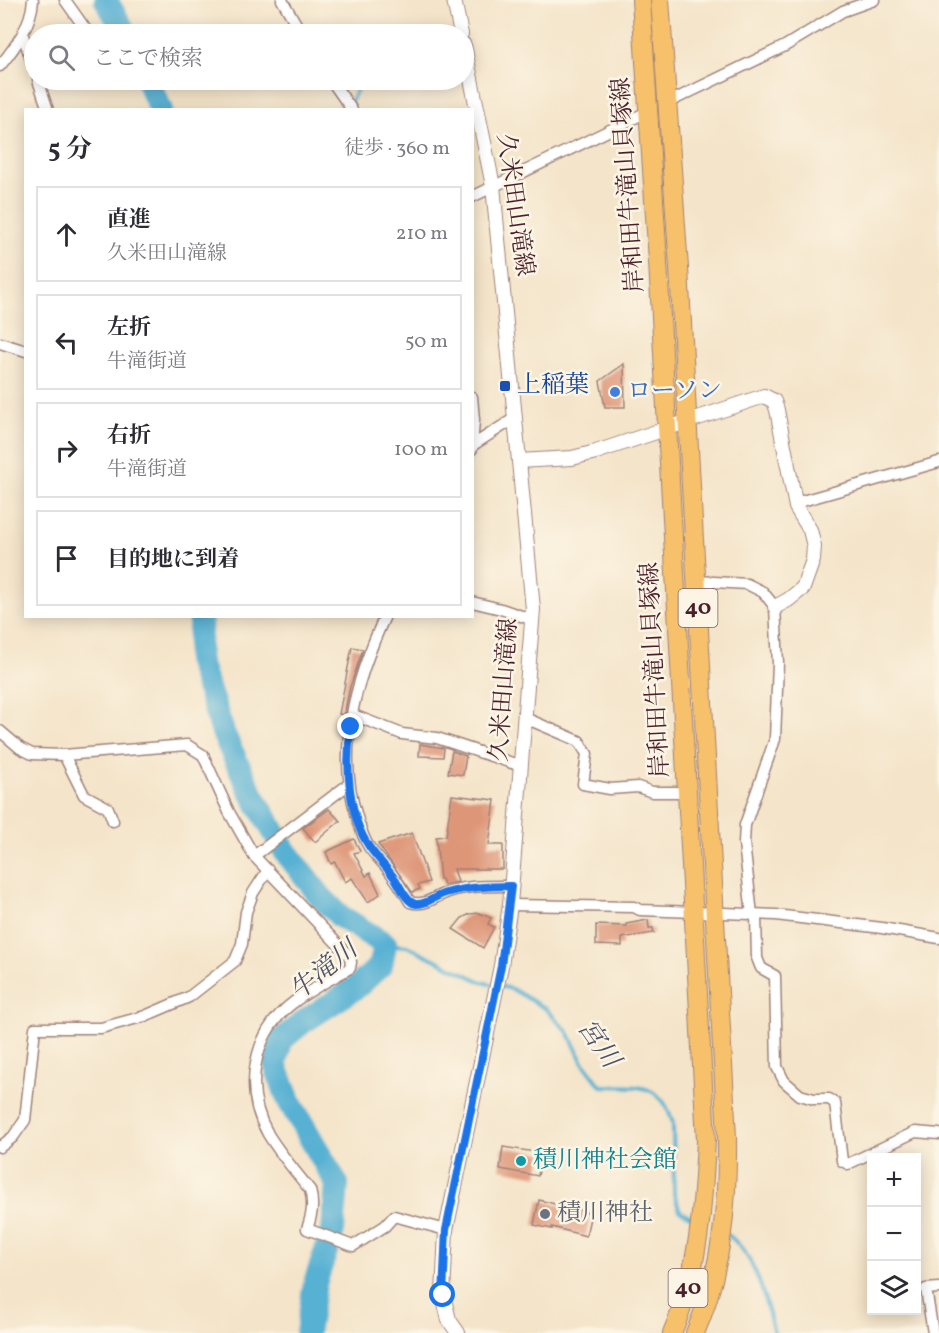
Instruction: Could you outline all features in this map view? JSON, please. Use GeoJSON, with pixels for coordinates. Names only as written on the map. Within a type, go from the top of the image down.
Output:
{"type":"FeatureCollection","features":[{"type":"Feature","properties":{"kind":"main road","name":"岸和田牛滝山貝塚線"},"geometry":{"type":"LineString","coordinates":[[641,0],[668,427],[706,1140],[699,1241],[690,1279],[672,1333]]}},
{"type":"Feature","properties":{"kind":"main road","name":"岸和田牛滝山貝塚線"},"geometry":{"type":"LineString","coordinates":[[660,0],[688,421],[728,1175],[717,1263],[695,1333]]}},
{"type":"Feature","properties":{"kind":"street"},"geometry":{"type":"LineString","coordinates":[[28,24],[32,14],[33,0]]}},
{"type":"Feature","properties":{"kind":"street"},"geometry":{"type":"LineString","coordinates":[[65,0],[82,24]]}},
{"type":"Feature","properties":{"kind":"street"},"geometry":{"type":"LineString","coordinates":[[282,0],[296,24]]}},
{"type":"Feature","properties":{"kind":"street"},"geometry":{"type":"LineString","coordinates":[[454,0],[459,24]]}},
{"type":"Feature","properties":{"kind":"street"},"geometry":{"type":"LineString","coordinates":[[474,195],[785,46],[843,11],[874,0]]}},
{"type":"Feature","properties":{"kind":"street"},"geometry":{"type":"LineString","coordinates":[[0,66],[23,35]]}},
{"type":"Feature","properties":{"kind":"street"},"geometry":{"type":"LineString","coordinates":[[41,90],[47,108]]}},
{"type":"Feature","properties":{"kind":"street"},"geometry":{"type":"LineString","coordinates":[[338,90],[351,108]]}},
{"type":"Feature","properties":{"kind":"street","name":"久米田山滝線"},"geometry":{"type":"LineString","coordinates":[[458,1333],[449,1320],[443,1295],[446,1230],[501,966],[510,905],[533,620],[493,186],[473,90]]}},
{"type":"Feature","properties":{"kind":"street"},"geometry":{"type":"LineString","coordinates":[[0,343],[24,350]]}},
{"type":"Feature","properties":{"kind":"street"},"geometry":{"type":"LineString","coordinates":[[519,460],[572,458],[764,396],[774,401],[795,503],[810,530],[814,546],[813,560],[803,588],[775,607]]}},
{"type":"Feature","properties":{"kind":"street"},"geometry":{"type":"LineString","coordinates":[[474,446],[515,418]]}},
{"type":"Feature","properties":{"kind":"street"},"geometry":{"type":"LineString","coordinates":[[795,503],[939,462]]}},
{"type":"Feature","properties":{"kind":"street"},"geometry":{"type":"LineString","coordinates":[[697,580],[747,584],[763,592],[775,607],[778,663],[775,739],[745,825],[744,843],[754,915],[757,958],[761,968],[775,976],[777,1067],[784,1081],[800,1095],[814,1099],[829,1099],[835,1103],[843,1161],[848,1164],[915,1132],[939,1134]]}},
{"type":"Feature","properties":{"kind":"street"},"geometry":{"type":"LineString","coordinates":[[474,602],[533,620]]}},
{"type":"Feature","properties":{"kind":"street"},"geometry":{"type":"LineString","coordinates":[[384,618],[362,674],[348,746],[349,784],[359,822],[370,848],[410,902],[417,904],[428,902],[443,893],[487,886],[511,886]]}},
{"type":"Feature","properties":{"kind":"street"},"geometry":{"type":"LineString","coordinates":[[353,715],[402,734],[437,738],[521,766]]}},
{"type":"Feature","properties":{"kind":"street"},"geometry":{"type":"LineString","coordinates":[[525,718],[579,741],[587,754],[583,784],[610,789],[638,788],[652,792],[687,792]]}},
{"type":"Feature","properties":{"kind":"street"},"geometry":{"type":"LineString","coordinates":[[0,731],[20,748],[33,754],[64,755],[187,745],[203,755],[254,856],[349,956],[351,962],[350,968],[294,1002],[282,1013],[269,1028],[259,1047],[254,1065],[253,1085],[256,1106],[262,1121],[269,1136],[309,1190],[313,1199],[312,1215],[307,1229],[353,1246],[385,1226],[394,1216],[446,1230]]}},
{"type":"Feature","properties":{"kind":"street"},"geometry":{"type":"LineString","coordinates":[[64,755],[84,795],[108,808],[114,821]]}},
{"type":"Feature","properties":{"kind":"street"},"geometry":{"type":"LineString","coordinates":[[254,856],[349,784]]}},
{"type":"Feature","properties":{"kind":"street"},"geometry":{"type":"LineString","coordinates":[[0,1147],[13,1137],[25,1120],[35,1028],[100,1028],[145,1016],[189,997],[235,961],[242,944],[246,912],[253,892],[268,870]]}},
{"type":"Feature","properties":{"kind":"street"},"geometry":{"type":"LineString","coordinates":[[510,905],[634,907],[640,910],[754,915],[858,925],[939,938]]}},
{"type":"Feature","properties":{"kind":"street"},"geometry":{"type":"LineString","coordinates":[[933,1333],[926,1289],[939,1288]]}},
{"type":"Feature","properties":{"kind":"building"},"geometry":{"type":"Polygon","coordinates":[[[624,364],[625,407],[605,407],[600,381],[624,364]]]}},
{"type":"Feature","properties":{"kind":"building"},"geometry":{"type":"Polygon","coordinates":[[[352,647],[363,649],[350,687],[344,715],[339,714],[352,647]]]}},
{"type":"Feature","properties":{"kind":"building"},"geometry":{"type":"Polygon","coordinates":[[[420,744],[444,748],[443,757],[419,756],[420,744]]]}},
{"type":"Feature","properties":{"kind":"building"},"geometry":{"type":"Polygon","coordinates":[[[452,751],[466,756],[463,775],[448,773],[452,751]]]}},
{"type":"Feature","properties":{"kind":"building"},"geometry":{"type":"Polygon","coordinates":[[[452,795],[495,800],[489,845],[503,845],[503,869],[454,869],[458,882],[444,885],[440,879],[436,837],[446,836],[452,795]]]}},
{"type":"Feature","properties":{"kind":"building"},"geometry":{"type":"Polygon","coordinates":[[[329,809],[340,821],[315,842],[303,828],[329,809]]]}},
{"type":"Feature","properties":{"kind":"building"},"geometry":{"type":"Polygon","coordinates":[[[412,833],[429,882],[418,885],[420,889],[412,892],[378,844],[412,833]]]}},
{"type":"Feature","properties":{"kind":"building"},"geometry":{"type":"Polygon","coordinates":[[[354,839],[360,851],[354,853],[366,876],[370,873],[380,894],[368,902],[352,878],[345,882],[335,862],[331,864],[326,852],[354,839]]]}},
{"type":"Feature","properties":{"kind":"building"},"geometry":{"type":"Polygon","coordinates":[[[479,913],[491,918],[488,924],[494,927],[483,948],[453,929],[462,918],[479,913]]]}},
{"type":"Feature","properties":{"kind":"building"},"geometry":{"type":"Polygon","coordinates":[[[648,920],[649,928],[653,928],[654,933],[622,938],[622,946],[596,945],[596,925],[627,926],[626,924],[648,920]]]}},
{"type":"Feature","properties":{"kind":"building","name":"積川神社会館"},"geometry":{"type":"Polygon","coordinates":[[[503,1147],[542,1153],[538,1176],[500,1169],[503,1147]]]}},
{"type":"Feature","properties":{"kind":"building"},"geometry":{"type":"Polygon","coordinates":[[[539,1200],[591,1213],[586,1236],[534,1225],[539,1200]]]}},
{"type":"Feature","properties":{"kind":"waterway","name":"牛滝川"},"geometry":{"type":"LineString","coordinates":[[106,0],[120,24]]}},
{"type":"Feature","properties":{"kind":"waterway","name":"牛滝川"},"geometry":{"type":"LineString","coordinates":[[152,90],[160,108]]}},
{"type":"Feature","properties":{"kind":"waterway"},"geometry":{"type":"LineString","coordinates":[[349,105],[356,90]]}},
{"type":"Feature","properties":{"kind":"waterway","name":"牛滝川"},"geometry":{"type":"LineString","coordinates":[[201,618],[198,659],[224,735],[251,792],[285,851],[321,897],[340,916],[385,944],[381,965],[357,987],[303,1022],[281,1040],[275,1064],[289,1101],[337,1184],[333,1230],[315,1283],[307,1333]]}},
{"type":"Feature","properties":{"kind":"waterway","name":"宮川"},"geometry":{"type":"LineString","coordinates":[[385,944],[407,946],[482,982],[512,989],[546,1009],[568,1032],[582,1061],[601,1086],[637,1087],[655,1093],[668,1110],[673,1124],[674,1194],[680,1211],[694,1218]]}},
{"type":"Feature","properties":{"kind":"waterway","name":"宮川"},"geometry":{"type":"LineString","coordinates":[[728,1235],[738,1244],[753,1267],[774,1333]]}},
{"type":"Feature","properties":{"kind":"place","name":"上稲葉"},"geometry":{"type":"Point","coordinates":[505,386]}},
{"type":"Feature","properties":{"kind":"place","name":"ローソン"},"geometry":{"type":"Point","coordinates":[615,392]}},
{"type":"Feature","properties":{"kind":"place","name":"積川神社会館"},"geometry":{"type":"Point","coordinates":[521,1161]}},
{"type":"Feature","properties":{"kind":"place","name":"積川神社"},"geometry":{"type":"Point","coordinates":[545,1214]}},
{"type":"Feature","properties":{"kind":"route"},"geometry":{"type":"LineString","coordinates":[[351,727],[347,768],[350,790],[362,832],[370,848],[396,880],[410,902],[417,904],[428,902],[443,893],[487,886],[511,886],[501,966],[456,1173],[446,1230],[443,1295]]}}]}
